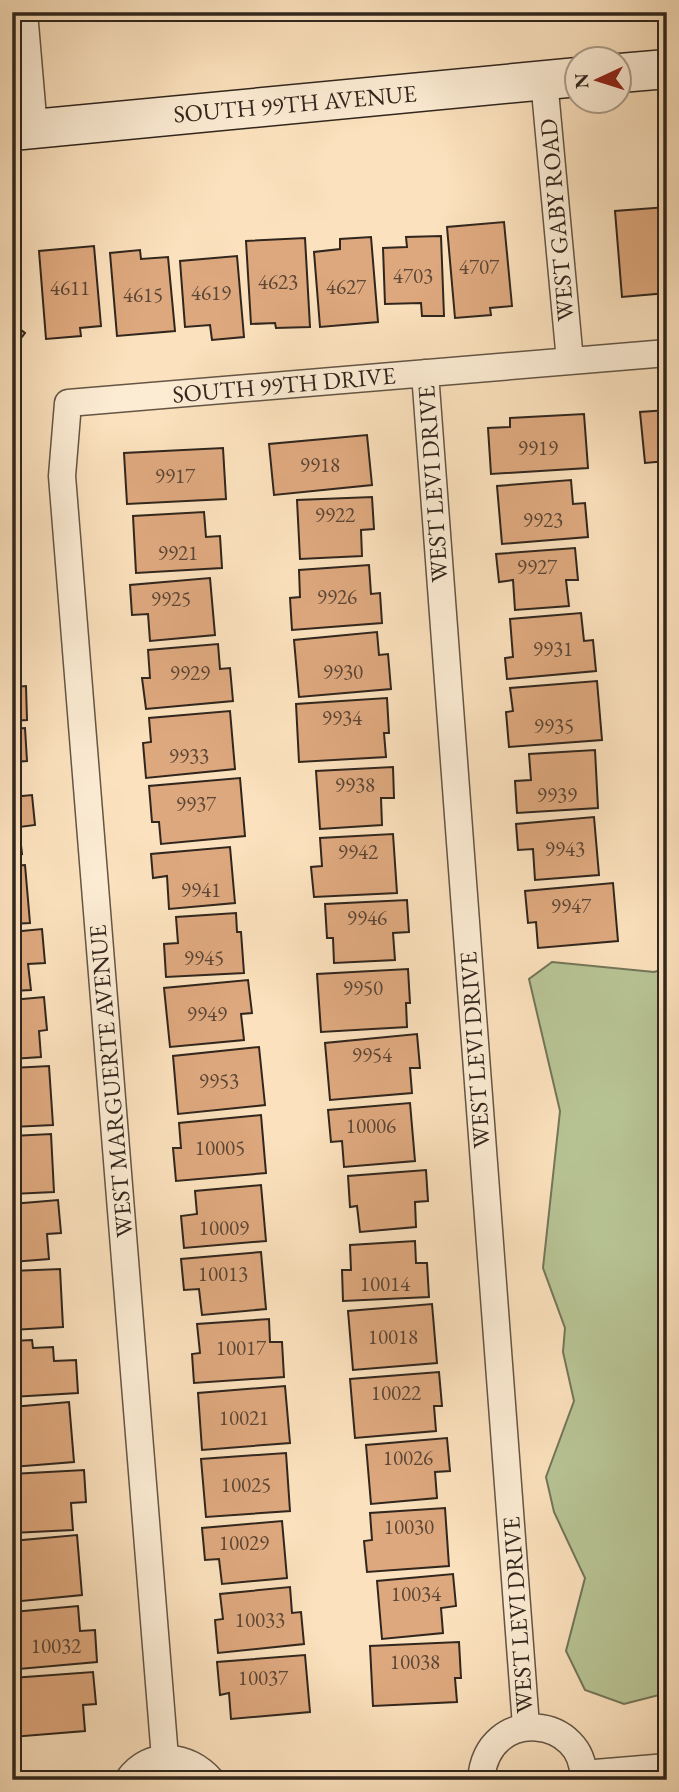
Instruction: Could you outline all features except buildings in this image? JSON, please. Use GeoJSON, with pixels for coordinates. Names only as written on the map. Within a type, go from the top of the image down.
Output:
{"type":"FeatureCollection","features":[{"type":"Feature","properties":{"kind":"main road"},"geometry":{"type":"LineString","coordinates":[[634,72],[667,69]]}},
{"type":"Feature","properties":{"kind":"main road","name":"SOUTH 99TH AVENUE"},"geometry":{"type":"LineString","coordinates":[[23,130],[561,78]]}},
{"type":"Feature","properties":{"kind":"street"},"geometry":{"type":"LineString","coordinates":[[23,130],[24,12]]}},
{"type":"Feature","properties":{"kind":"street","name":"WEST GABY ROAD"},"geometry":{"type":"LineString","coordinates":[[561,78],[570,360]]}},
{"type":"Feature","properties":{"kind":"street","name":"SOUTH 99TH DRIVE"},"geometry":{"type":"LineString","coordinates":[[68,403],[667,353]]}},
{"type":"Feature","properties":{"kind":"street","name":"WEST LEVI DRIVE"},"geometry":{"type":"LineString","coordinates":[[425,373],[526,1726]]}},
{"type":"Feature","properties":{"kind":"street","name":"WEST MARGUERTE AVENUE"},"geometry":{"type":"LineString","coordinates":[[68,403],[62,476],[165,1758]]}},
{"type":"Feature","properties":{"kind":"street"},"geometry":{"type":"LineString","coordinates":[[481,1780],[482,1766],[488,1751],[498,1739],[526,1726],[543,1727],[558,1733],[571,1744],[580,1758],[583,1777],[667,1767]]}},
{"type":"Feature","properties":{"kind":"street"},"geometry":{"type":"LineString","coordinates":[[128,1780],[141,1767],[165,1758],[191,1763],[211,1780]]}},
{"type":"Feature","properties":{"kind":"green space"},"geometry":{"type":"Polygon","coordinates":[[[552,962],[654,972],[667,968],[667,1693],[624,1704],[585,1690],[566,1651],[585,1578],[554,1512],[546,1477],[574,1401],[563,1352],[565,1328],[543,1268],[560,1111],[529,979],[552,962]]]}}]}
